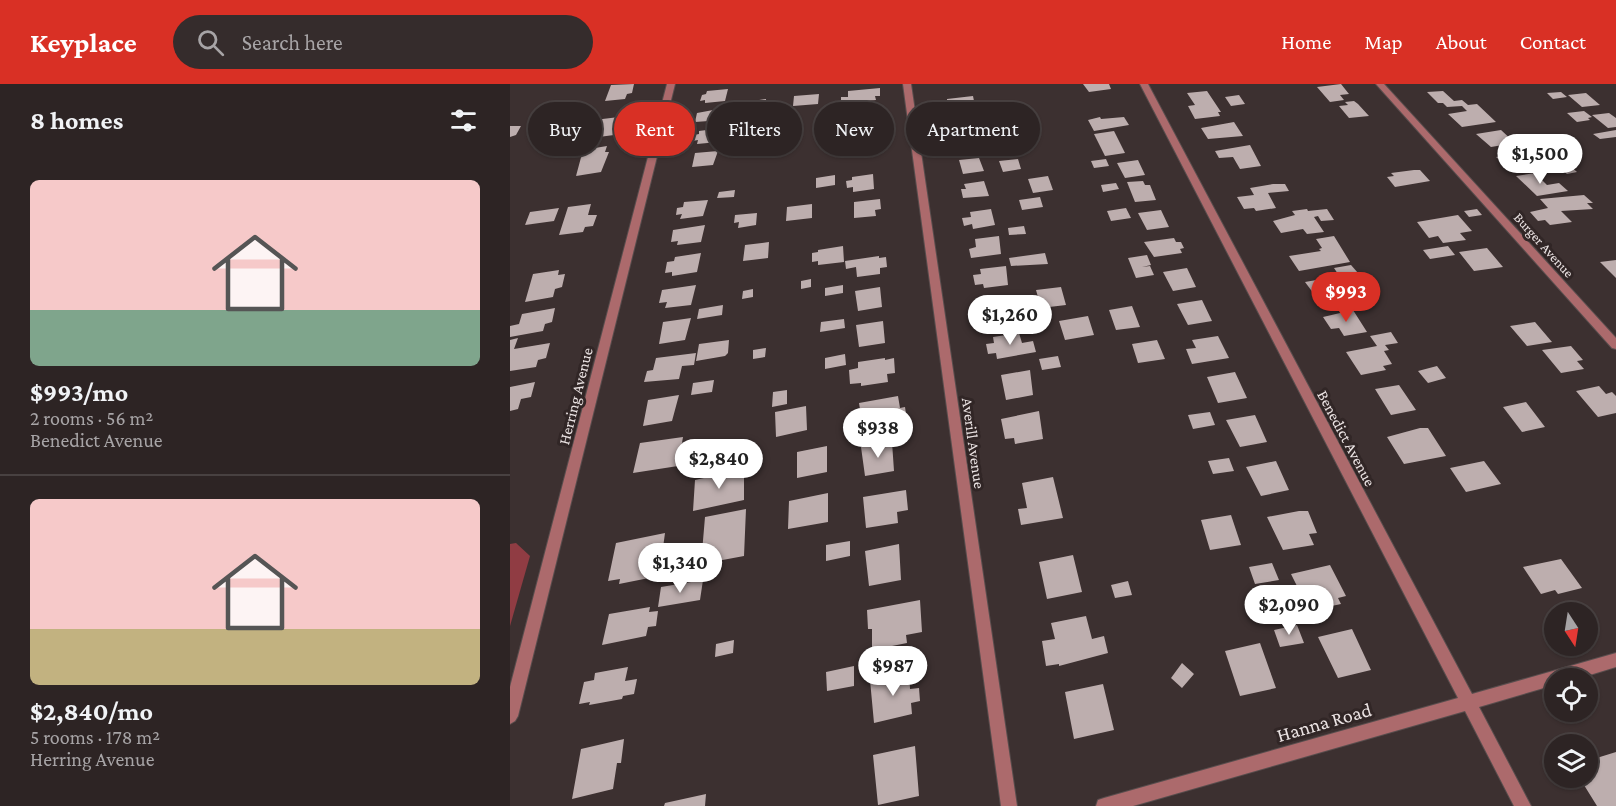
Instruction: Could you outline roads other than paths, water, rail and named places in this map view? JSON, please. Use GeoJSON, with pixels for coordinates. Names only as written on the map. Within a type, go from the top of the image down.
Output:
{"type":"FeatureCollection","features":[{"type":"Feature","properties":{"kind":"street","name":"Herring Avenue"},"geometry":{"type":"LineString","coordinates":[[510,716],[671,84]]}},
{"type":"Feature","properties":{"kind":"street","name":"Averill Avenue"},"geometry":{"type":"LineString","coordinates":[[907,84],[1009,806]]}},
{"type":"Feature","properties":{"kind":"street","name":"Benedict Avenue"},"geometry":{"type":"LineString","coordinates":[[1144,84],[1523,806]]}},
{"type":"Feature","properties":{"kind":"street","name":"Burger Avenue"},"geometry":{"type":"LineString","coordinates":[[1380,84],[1616,345]]}},
{"type":"Feature","properties":{"kind":"street","name":"Hanna Road"},"geometry":{"type":"LineString","coordinates":[[1588,668],[1616,660]]}},
{"type":"Feature","properties":{"kind":"street","name":"Hanna Road"},"geometry":{"type":"LineString","coordinates":[[1104,806],[1544,681]]}}]}
